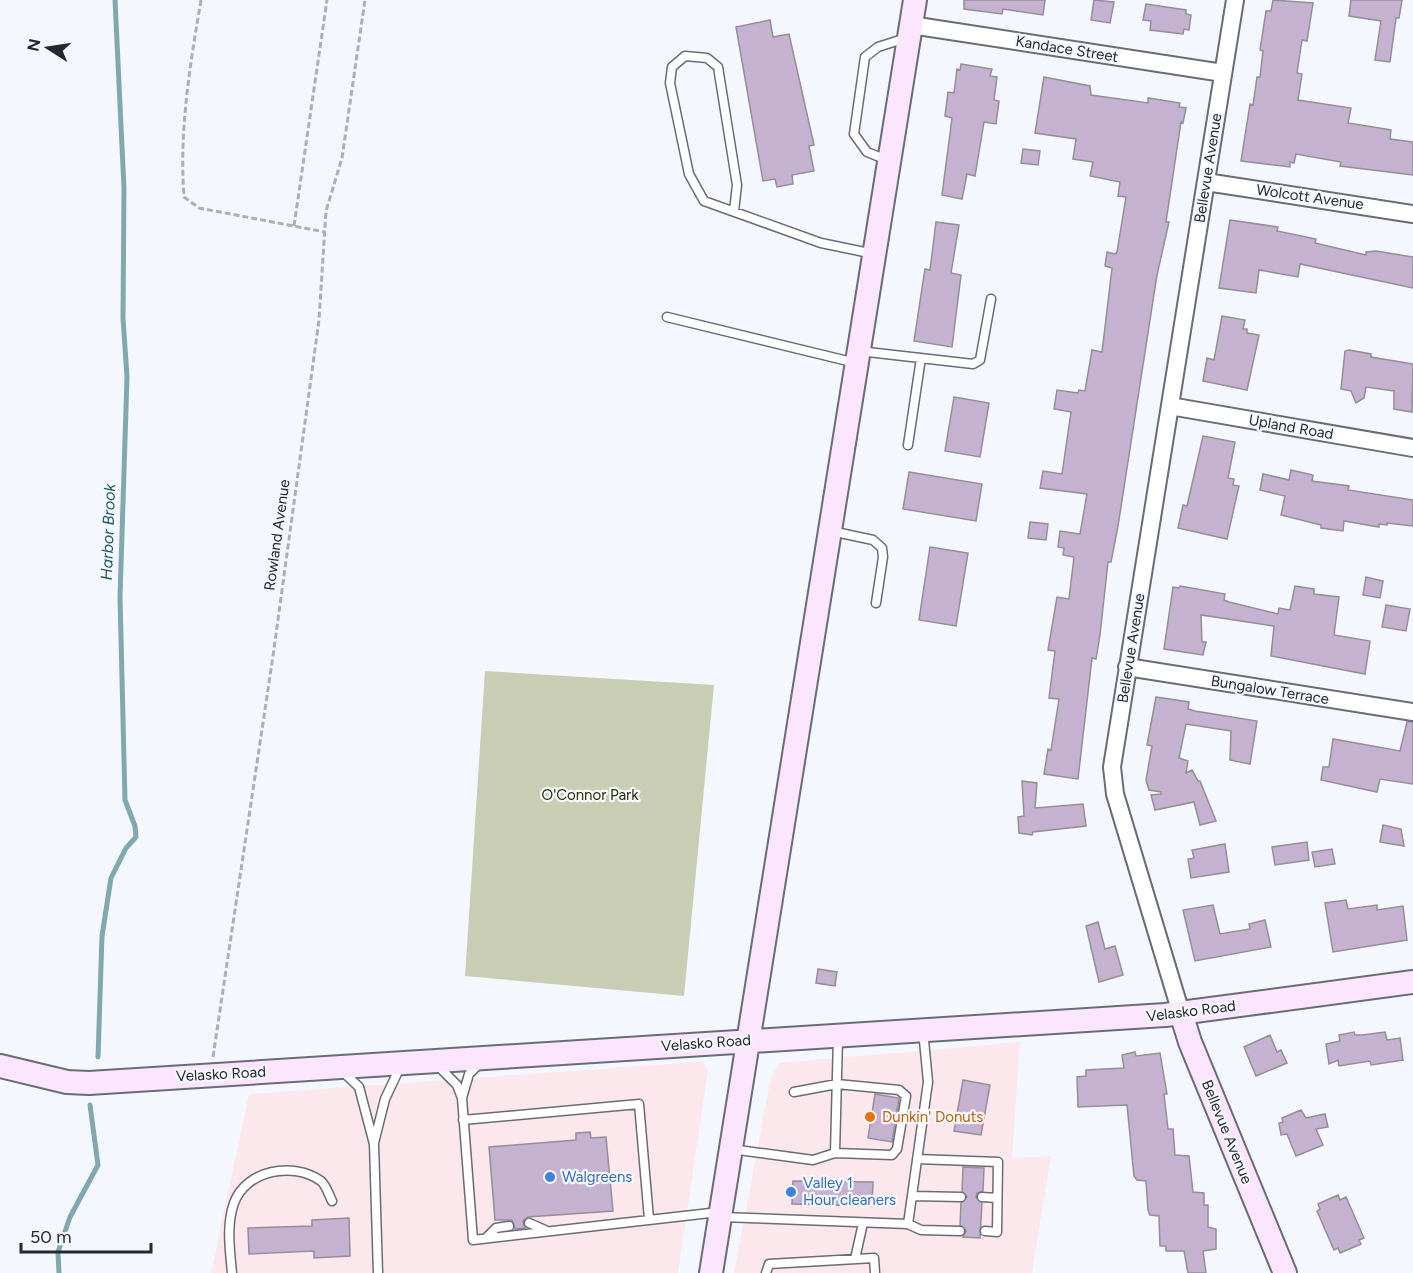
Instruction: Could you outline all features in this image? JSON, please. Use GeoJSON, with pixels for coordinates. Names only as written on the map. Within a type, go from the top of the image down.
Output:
{"type":"FeatureCollection","features":[{"type":"Feature","properties":{"kind":"street"},"geometry":{"type":"LineString","coordinates":[[711,1273],[915,0]]}},
{"type":"Feature","properties":{"kind":"street","name":"Bellevue Avenue"},"geometry":{"type":"LineString","coordinates":[[1235,0],[1112,766],[1115,794],[1190,1042],[1285,1273]]}},
{"type":"Feature","properties":{"kind":"street","name":"Kandace Street"},"geometry":{"type":"LineString","coordinates":[[910,31],[1223,73]]}},
{"type":"Feature","properties":{"kind":"street","name":"Wolcott Avenue"},"geometry":{"type":"LineString","coordinates":[[1206,182],[1413,214]]}},
{"type":"Feature","properties":{"kind":"street","name":"Upland Road"},"geometry":{"type":"LineString","coordinates":[[1170,406],[1413,448]]}},
{"type":"Feature","properties":{"kind":"street","name":"Bungalow Terrace"},"geometry":{"type":"LineString","coordinates":[[1127,667],[1413,712]]}},
{"type":"Feature","properties":{"kind":"street","name":"Velasko Road"},"geometry":{"type":"LineString","coordinates":[[0,1066],[67,1082],[89,1083],[1181,1013],[1413,982]]}},
{"type":"Feature","properties":{"kind":"lane"},"geometry":{"type":"LineString","coordinates":[[889,161],[867,152],[854,134],[865,57],[878,47],[910,31]]}},
{"type":"Feature","properties":{"kind":"lane"},"geometry":{"type":"LineString","coordinates":[[734,211],[736,185],[718,67],[707,58],[685,56],[672,67],[670,83],[689,174],[704,201],[820,243],[874,254]]}},
{"type":"Feature","properties":{"kind":"lane"},"geometry":{"type":"LineString","coordinates":[[667,317],[858,357],[921,358],[974,364],[980,360],[991,299]]}},
{"type":"Feature","properties":{"kind":"lane"},"geometry":{"type":"LineString","coordinates":[[908,445],[921,358]]}},
{"type":"Feature","properties":{"kind":"lane"},"geometry":{"type":"LineString","coordinates":[[830,531],[873,540],[882,548],[883,557],[876,603]]}},
{"type":"Feature","properties":{"kind":"lane"},"geometry":{"type":"LineString","coordinates":[[908,1224],[928,1082],[923,1030]]}},
{"type":"Feature","properties":{"kind":"lane"},"geometry":{"type":"LineString","coordinates":[[835,1152],[838,1035]]}},
{"type":"Feature","properties":{"kind":"lane"},"geometry":{"type":"LineString","coordinates":[[462,1098],[469,1074],[484,1058]]}},
{"type":"Feature","properties":{"kind":"lane"},"geometry":{"type":"LineString","coordinates":[[433,1062],[458,1085],[462,1098],[472,1240],[649,1219],[719,1214],[908,1224],[921,1230],[960,1231]]}},
{"type":"Feature","properties":{"kind":"lane"},"geometry":{"type":"LineString","coordinates":[[374,1144],[385,1099],[401,1064]]}},
{"type":"Feature","properties":{"kind":"lane"},"geometry":{"type":"LineString","coordinates":[[339,1068],[359,1088],[374,1144],[378,1273]]}},
{"type":"Feature","properties":{"kind":"lane"},"geometry":{"type":"LineString","coordinates":[[730,1149],[813,1160],[835,1152],[892,1155],[897,1149],[906,1096],[899,1090],[837,1084],[794,1092]]}},
{"type":"Feature","properties":{"kind":"lane"},"geometry":{"type":"LineString","coordinates":[[464,1120],[639,1104],[649,1219]]}},
{"type":"Feature","properties":{"kind":"lane"},"geometry":{"type":"LineString","coordinates":[[917,1159],[998,1162],[997,1232],[985,1231]]}},
{"type":"Feature","properties":{"kind":"lane"},"geometry":{"type":"LineString","coordinates":[[232,1273],[228,1234],[235,1202],[249,1181],[273,1171],[303,1172],[323,1182],[332,1201]]}},
{"type":"Feature","properties":{"kind":"lane"},"geometry":{"type":"LineString","coordinates":[[912,1196],[962,1197]]}},
{"type":"Feature","properties":{"kind":"lane"},"geometry":{"type":"LineString","coordinates":[[982,1197],[997,1198]]}},
{"type":"Feature","properties":{"kind":"lane"},"geometry":{"type":"LineString","coordinates":[[529,1223],[549,1231]]}},
{"type":"Feature","properties":{"kind":"lane"},"geometry":{"type":"LineString","coordinates":[[855,1259],[863,1223]]}},
{"type":"Feature","properties":{"kind":"lane"},"geometry":{"type":"LineString","coordinates":[[486,1238],[495,1228],[509,1226]]}},
{"type":"Feature","properties":{"kind":"lane"},"geometry":{"type":"LineString","coordinates":[[766,1273],[769,1264],[874,1258],[875,1273]]}},
{"type":"Feature","properties":{"kind":"path"},"geometry":{"type":"LineString","coordinates":[[201,0],[186,88],[182,172],[184,197],[199,208],[325,232]]}},
{"type":"Feature","properties":{"kind":"path"},"geometry":{"type":"LineString","coordinates":[[294,226],[327,0]]}},
{"type":"Feature","properties":{"kind":"path","name":"Rowland Avenue"},"geometry":{"type":"LineString","coordinates":[[211,1074],[272,667],[314,355],[326,212],[342,158],[365,0]]}},
{"type":"Feature","properties":{"kind":"shaded area"},"geometry":{"type":"Polygon","coordinates":[[[1020,1042],[1012,1158],[1051,1156],[1032,1273],[734,1273],[771,1077],[780,1063],[1020,1042]]]}},
{"type":"Feature","properties":{"kind":"shaded area"},"geometry":{"type":"Polygon","coordinates":[[[704,1062],[708,1071],[678,1273],[211,1273],[249,1094],[704,1062]]]}},
{"type":"Feature","properties":{"kind":"green space","name":"O'Connor Park"},"geometry":{"type":"Polygon","coordinates":[[[485,671],[714,685],[684,996],[465,976],[485,671]]]}},
{"type":"Feature","properties":{"kind":"building"},"geometry":{"type":"Polygon","coordinates":[[[964,0],[1045,0],[1043,15],[1003,9],[1002,14],[964,9],[964,0]]]}},
{"type":"Feature","properties":{"kind":"building"},"geometry":{"type":"Polygon","coordinates":[[[1094,0],[1114,2],[1110,23],[1091,20],[1094,0]]]}},
{"type":"Feature","properties":{"kind":"building"},"geometry":{"type":"Polygon","coordinates":[[[1273,0],[1313,3],[1307,41],[1302,40],[1297,73],[1302,74],[1298,100],[1351,108],[1348,123],[1391,130],[1390,139],[1413,142],[1413,175],[1340,166],[1341,162],[1296,154],[1294,163],[1290,162],[1290,167],[1241,161],[1250,104],[1253,105],[1257,77],[1260,77],[1263,51],[1260,50],[1266,11],[1271,11],[1273,0]]]}},
{"type":"Feature","properties":{"kind":"building"},"geometry":{"type":"Polygon","coordinates":[[[1351,0],[1402,0],[1399,18],[1396,18],[1390,62],[1375,60],[1381,21],[1349,16],[1351,0]]]}},
{"type":"Feature","properties":{"kind":"building"},"geometry":{"type":"Polygon","coordinates":[[[1146,4],[1186,10],[1186,14],[1191,15],[1189,30],[1184,29],[1183,34],[1150,30],[1151,21],[1143,20],[1146,4]]]}},
{"type":"Feature","properties":{"kind":"building"},"geometry":{"type":"Polygon","coordinates":[[[770,20],[773,37],[789,34],[814,145],[809,146],[814,171],[792,175],[793,184],[777,187],[775,179],[763,181],[736,27],[770,20]]]}},
{"type":"Feature","properties":{"kind":"building"},"geometry":{"type":"Polygon","coordinates":[[[961,64],[992,69],[990,76],[997,77],[994,100],[999,101],[996,124],[984,122],[975,176],[967,174],[962,199],[942,195],[952,118],[945,116],[948,92],[954,93],[957,69],[960,70],[961,64]]]}},
{"type":"Feature","properties":{"kind":"building"},"geometry":{"type":"Polygon","coordinates":[[[1044,77],[1090,86],[1091,95],[1148,103],[1148,98],[1180,103],[1179,107],[1186,108],[1183,123],[1181,122],[1166,222],[1169,222],[1157,275],[1118,526],[1111,562],[1108,562],[1096,659],[1092,658],[1078,779],[1044,774],[1048,749],[1051,750],[1059,699],[1049,698],[1055,651],[1048,650],[1057,597],[1069,599],[1074,557],[1063,555],[1064,548],[1058,547],[1060,531],[1080,534],[1087,494],[1040,488],[1043,471],[1062,474],[1071,412],[1054,409],[1057,390],[1078,393],[1079,390],[1085,391],[1092,350],[1102,352],[1112,268],[1105,266],[1107,252],[1115,254],[1117,252],[1126,197],[1118,196],[1120,182],[1090,176],[1093,162],[1073,159],[1076,139],[1035,133],[1044,77]]]}},
{"type":"Feature","properties":{"kind":"building"},"geometry":{"type":"Polygon","coordinates":[[[1023,149],[1040,151],[1038,165],[1021,163],[1023,149]]]}},
{"type":"Feature","properties":{"kind":"building"},"geometry":{"type":"Polygon","coordinates":[[[1230,220],[1278,227],[1277,231],[1316,239],[1315,243],[1366,255],[1366,252],[1376,251],[1413,257],[1413,288],[1300,264],[1298,277],[1259,270],[1256,293],[1219,288],[1230,220]]]}},
{"type":"Feature","properties":{"kind":"building"},"geometry":{"type":"Polygon","coordinates":[[[936,222],[959,225],[951,273],[961,275],[952,347],[914,341],[925,269],[930,270],[936,222]]]}},
{"type":"Feature","properties":{"kind":"building"},"geometry":{"type":"Polygon","coordinates":[[[1222,316],[1245,320],[1243,329],[1247,329],[1247,333],[1259,335],[1247,390],[1203,381],[1207,358],[1214,360],[1222,316]]]}},
{"type":"Feature","properties":{"kind":"building"},"geometry":{"type":"Polygon","coordinates":[[[1345,351],[1371,354],[1371,357],[1413,364],[1412,412],[1394,409],[1394,391],[1366,387],[1364,398],[1356,403],[1351,391],[1341,389],[1345,351]]]}},
{"type":"Feature","properties":{"kind":"building"},"geometry":{"type":"Polygon","coordinates":[[[954,397],[989,403],[980,457],[945,451],[954,397]]]}},
{"type":"Feature","properties":{"kind":"building"},"geometry":{"type":"Polygon","coordinates":[[[1203,436],[1235,442],[1228,478],[1234,479],[1233,485],[1239,486],[1227,539],[1178,528],[1183,505],[1187,506],[1203,436]]]}},
{"type":"Feature","properties":{"kind":"building"},"geometry":{"type":"Polygon","coordinates":[[[1291,470],[1313,475],[1312,481],[1349,486],[1348,490],[1413,500],[1413,526],[1387,523],[1387,525],[1379,524],[1379,527],[1344,521],[1343,531],[1321,528],[1321,525],[1281,515],[1285,496],[1260,490],[1263,474],[1289,480],[1291,470]]]}},
{"type":"Feature","properties":{"kind":"building"},"geometry":{"type":"Polygon","coordinates":[[[909,472],[982,484],[976,521],[903,509],[909,472]]]}},
{"type":"Feature","properties":{"kind":"building"},"geometry":{"type":"Polygon","coordinates":[[[1030,522],[1048,524],[1046,540],[1028,538],[1030,522]]]}},
{"type":"Feature","properties":{"kind":"building"},"geometry":{"type":"Polygon","coordinates":[[[930,547],[968,553],[956,626],[919,620],[930,547]]]}},
{"type":"Feature","properties":{"kind":"building"},"geometry":{"type":"Polygon","coordinates":[[[1366,577],[1383,581],[1380,598],[1363,595],[1366,577]]]}},
{"type":"Feature","properties":{"kind":"building"},"geometry":{"type":"Polygon","coordinates":[[[1180,586],[1225,594],[1224,600],[1229,602],[1278,614],[1279,608],[1290,610],[1295,586],[1314,589],[1314,594],[1339,597],[1334,635],[1370,641],[1365,674],[1271,656],[1274,626],[1201,615],[1202,642],[1206,642],[1203,655],[1164,649],[1173,587],[1179,588],[1180,586]]]}},
{"type":"Feature","properties":{"kind":"building"},"geometry":{"type":"Polygon","coordinates":[[[1386,605],[1410,609],[1406,631],[1382,627],[1386,605]]]}},
{"type":"Feature","properties":{"kind":"building"},"geometry":{"type":"Polygon","coordinates":[[[1156,697],[1189,702],[1188,709],[1195,711],[1257,721],[1250,764],[1230,760],[1231,731],[1186,724],[1179,758],[1188,761],[1186,773],[1192,770],[1200,781],[1216,821],[1200,825],[1194,802],[1155,810],[1151,795],[1161,794],[1161,792],[1149,790],[1146,780],[1152,746],[1147,745],[1156,697]]]}},
{"type":"Feature","properties":{"kind":"building"},"geometry":{"type":"Polygon","coordinates":[[[1407,722],[1413,722],[1413,784],[1380,779],[1377,792],[1321,780],[1323,767],[1329,767],[1333,739],[1400,751],[1407,722]]]}},
{"type":"Feature","properties":{"kind":"building"},"geometry":{"type":"Polygon","coordinates":[[[1022,781],[1037,783],[1035,808],[1083,804],[1086,826],[1033,832],[1032,835],[1019,833],[1018,817],[1024,816],[1022,781]]]}},
{"type":"Feature","properties":{"kind":"building"},"geometry":{"type":"Polygon","coordinates":[[[1383,825],[1401,829],[1404,846],[1380,842],[1383,825]]]}},
{"type":"Feature","properties":{"kind":"building"},"geometry":{"type":"Polygon","coordinates":[[[1307,842],[1309,860],[1275,865],[1272,847],[1307,842]]]}},
{"type":"Feature","properties":{"kind":"building"},"geometry":{"type":"Polygon","coordinates":[[[1225,844],[1229,872],[1191,878],[1188,859],[1194,858],[1192,850],[1225,844]]]}},
{"type":"Feature","properties":{"kind":"building"},"geometry":{"type":"Polygon","coordinates":[[[1332,849],[1335,864],[1315,867],[1312,852],[1332,849]]]}},
{"type":"Feature","properties":{"kind":"building"},"geometry":{"type":"Polygon","coordinates":[[[1346,900],[1348,909],[1377,905],[1377,910],[1403,906],[1407,940],[1333,952],[1325,903],[1346,900]]]}},
{"type":"Feature","properties":{"kind":"building"},"geometry":{"type":"Polygon","coordinates":[[[1213,905],[1220,934],[1250,929],[1249,924],[1265,920],[1271,947],[1195,961],[1183,910],[1213,905]]]}},
{"type":"Feature","properties":{"kind":"building"},"geometry":{"type":"Polygon","coordinates":[[[1098,922],[1105,949],[1115,946],[1123,975],[1099,982],[1086,926],[1098,922]]]}},
{"type":"Feature","properties":{"kind":"building"},"geometry":{"type":"Polygon","coordinates":[[[818,969],[837,972],[835,986],[816,983],[818,969]]]}},
{"type":"Feature","properties":{"kind":"building"},"geometry":{"type":"Polygon","coordinates":[[[1354,1032],[1355,1035],[1362,1035],[1385,1032],[1387,1040],[1400,1038],[1403,1060],[1371,1065],[1370,1061],[1339,1066],[1338,1060],[1329,1064],[1326,1044],[1340,1041],[1339,1035],[1354,1032]]]}},
{"type":"Feature","properties":{"kind":"building"},"geometry":{"type":"Polygon","coordinates":[[[1270,1035],[1277,1052],[1281,1050],[1287,1063],[1256,1076],[1244,1047],[1270,1035]]]}},
{"type":"Feature","properties":{"kind":"building"},"geometry":{"type":"Polygon","coordinates":[[[1135,1052],[1136,1056],[1160,1053],[1167,1094],[1164,1094],[1168,1129],[1173,1129],[1175,1155],[1189,1156],[1193,1192],[1204,1193],[1204,1205],[1208,1205],[1208,1227],[1216,1229],[1216,1249],[1203,1251],[1206,1273],[1188,1273],[1184,1251],[1166,1251],[1166,1246],[1160,1246],[1159,1216],[1150,1215],[1148,1210],[1146,1181],[1137,1180],[1134,1176],[1127,1105],[1078,1107],[1077,1077],[1086,1076],[1086,1070],[1124,1068],[1122,1055],[1135,1052]]]}},
{"type":"Feature","properties":{"kind":"building"},"geometry":{"type":"Polygon","coordinates":[[[963,1080],[990,1085],[981,1135],[954,1131],[963,1080]]]}},
{"type":"Feature","properties":{"kind":"building"},"geometry":{"type":"Polygon","coordinates":[[[875,1094],[899,1098],[892,1142],[868,1138],[875,1094]]]}},
{"type":"Feature","properties":{"kind":"building"},"geometry":{"type":"Polygon","coordinates":[[[1301,1110],[1306,1118],[1325,1114],[1328,1127],[1316,1129],[1323,1145],[1296,1156],[1287,1134],[1281,1135],[1279,1123],[1283,1122],[1282,1118],[1301,1110]]]}},
{"type":"Feature","properties":{"kind":"building"},"geometry":{"type":"Polygon","coordinates":[[[590,1132],[591,1138],[606,1137],[613,1211],[528,1217],[523,1221],[525,1228],[515,1229],[512,1220],[495,1220],[489,1147],[576,1140],[576,1133],[590,1132]]]}},
{"type":"Feature","properties":{"kind":"building"},"geometry":{"type":"Polygon","coordinates":[[[963,1167],[984,1168],[983,1191],[977,1193],[976,1197],[982,1203],[980,1238],[963,1237],[966,1231],[960,1225],[961,1203],[967,1197],[962,1191],[963,1167]]]}},
{"type":"Feature","properties":{"kind":"building"},"geometry":{"type":"Polygon","coordinates":[[[793,1181],[873,1182],[872,1206],[792,1204],[793,1181]]]}},
{"type":"Feature","properties":{"kind":"building"},"geometry":{"type":"Polygon","coordinates":[[[1338,1195],[1340,1200],[1346,1197],[1364,1238],[1359,1240],[1361,1244],[1340,1253],[1338,1248],[1334,1250],[1317,1211],[1320,1209],[1318,1204],[1338,1195]]]}},
{"type":"Feature","properties":{"kind":"building"},"geometry":{"type":"Polygon","coordinates":[[[349,1218],[350,1256],[314,1258],[314,1251],[249,1254],[248,1228],[312,1226],[312,1220],[349,1218]]]}},
{"type":"Feature","properties":{"kind":"waterway","name":"Harbor Brook"},"geometry":{"type":"LineString","coordinates":[[98,1057],[102,936],[111,878],[126,848],[136,837],[135,826],[125,800],[120,597],[127,377],[123,318],[124,188],[115,0]]}},
{"type":"Feature","properties":{"kind":"waterway","name":"Harbor Brook"},"geometry":{"type":"LineString","coordinates":[[59,1273],[58,1252],[70,1217],[98,1165],[90,1105]]}},
{"type":"Feature","properties":{"kind":"place","name":"Dunkin' Donuts"},"geometry":{"type":"Point","coordinates":[870,1117]}},
{"type":"Feature","properties":{"kind":"place","name":"Walgreens"},"geometry":{"type":"Point","coordinates":[550,1177]}},
{"type":"Feature","properties":{"kind":"place","name":"Valley 1 Hour cleaners"},"geometry":{"type":"Point","coordinates":[791,1192]}}]}
